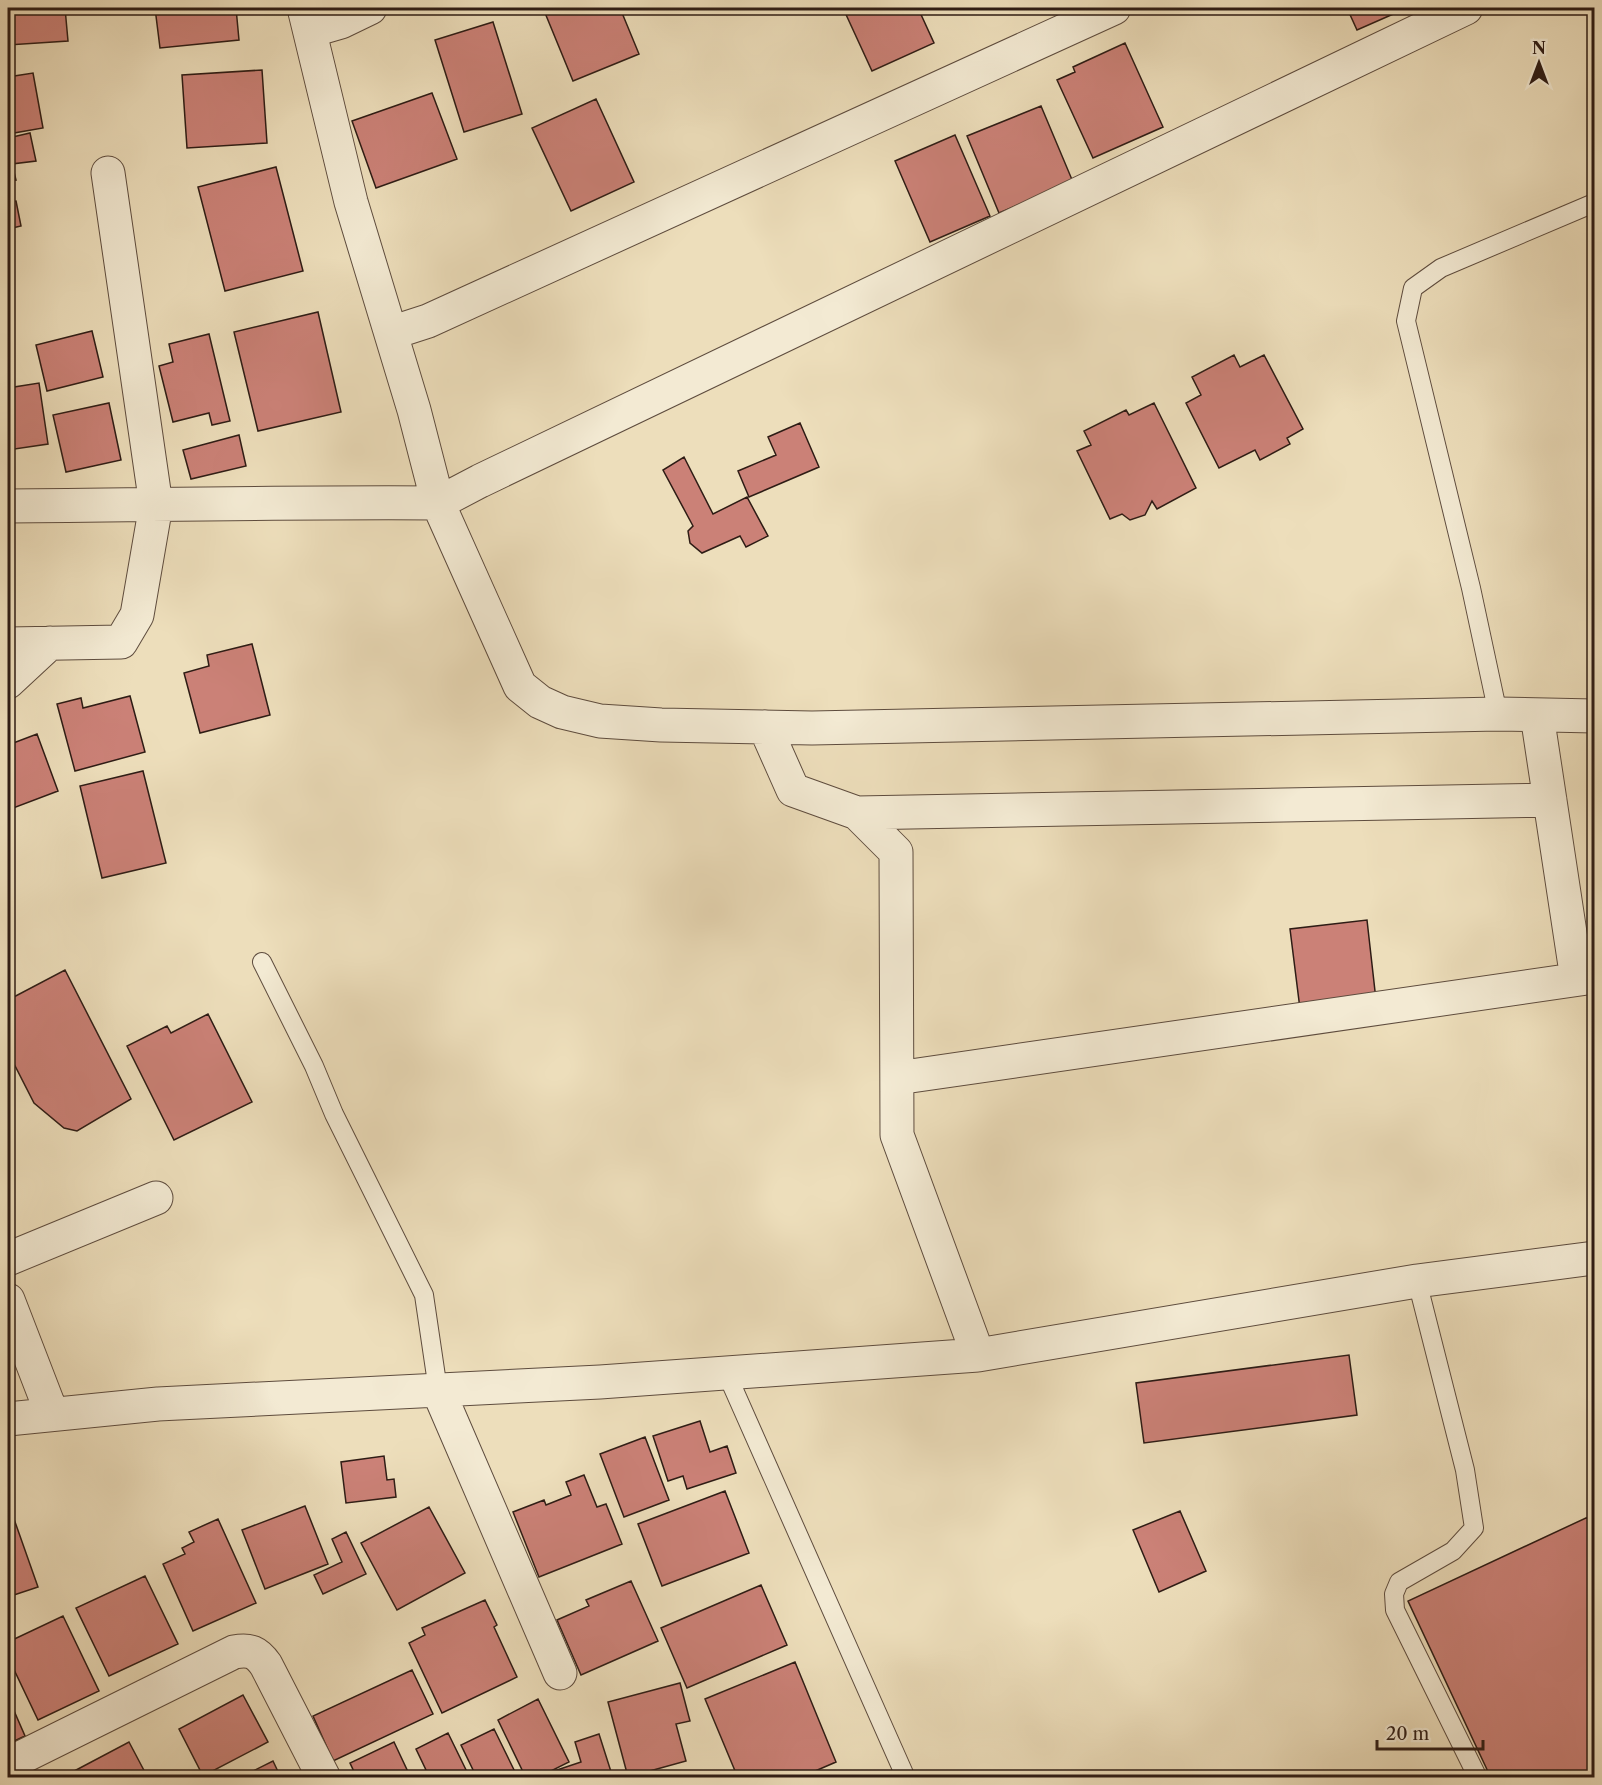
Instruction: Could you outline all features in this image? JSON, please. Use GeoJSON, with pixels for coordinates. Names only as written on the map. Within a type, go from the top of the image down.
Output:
{"type":"FeatureCollection","features":[{"type":"Feature","properties":{"kind":"street"},"geometry":{"type":"LineString","coordinates":[[370,8],[341,22],[307,20],[351,202],[414,410],[438,503],[520,686],[540,702],[562,712],[600,721],[765,727],[1498,714],[1594,716]]}},
{"type":"Feature","properties":{"kind":"street"},"geometry":{"type":"LineString","coordinates":[[391,333],[429,321],[1114,8]]}},
{"type":"Feature","properties":{"kind":"street"},"geometry":{"type":"LineString","coordinates":[[8,506],[261,502],[438,503],[1466,8]]}},
{"type":"Feature","properties":{"kind":"street"},"geometry":{"type":"LineString","coordinates":[[8,644],[121,642],[137,615],[156,505],[108,173]]}},
{"type":"Feature","properties":{"kind":"street"},"geometry":{"type":"LineString","coordinates":[[8,682],[50,643]]}},
{"type":"Feature","properties":{"kind":"street"},"geometry":{"type":"LineString","coordinates":[[897,1078],[1586,978],[1550,800],[1538,715]]}},
{"type":"Feature","properties":{"kind":"street"},"geometry":{"type":"LineString","coordinates":[[765,727],[793,790],[857,813],[1550,800]]}},
{"type":"Feature","properties":{"kind":"street"},"geometry":{"type":"LineString","coordinates":[[857,813],[896,852],[897,1135],[978,1355]]}},
{"type":"Feature","properties":{"kind":"street"},"geometry":{"type":"LineString","coordinates":[[8,1259],[156,1198]]}},
{"type":"Feature","properties":{"kind":"street"},"geometry":{"type":"LineString","coordinates":[[8,1419],[158,1404],[600,1382],[978,1355],[1417,1281],[1594,1258]]}},
{"type":"Feature","properties":{"kind":"street"},"geometry":{"type":"LineString","coordinates":[[8,1300],[52,1414]]}},
{"type":"Feature","properties":{"kind":"street"},"geometry":{"type":"LineString","coordinates":[[438,1390],[560,1673]]}},
{"type":"Feature","properties":{"kind":"street"},"geometry":{"type":"LineString","coordinates":[[8,1764],[234,1652],[250,1650],[258,1654],[266,1665],[324,1778]]}},
{"type":"Feature","properties":{"kind":"lane"},"geometry":{"type":"LineString","coordinates":[[1498,714],[1471,588],[1406,321],[1413,288],[1441,268],[1594,203]]}},
{"type":"Feature","properties":{"kind":"lane"},"geometry":{"type":"LineString","coordinates":[[262,962],[424,1295],[438,1390]]}},
{"type":"Feature","properties":{"kind":"lane"},"geometry":{"type":"LineString","coordinates":[[1417,1281],[1465,1470],[1474,1528],[1453,1551],[1399,1582],[1394,1594],[1395,1610],[1478,1778]]}},
{"type":"Feature","properties":{"kind":"lane"},"geometry":{"type":"LineString","coordinates":[[726,1372],[906,1778]]}},
{"type":"Feature","properties":{"kind":"building"},"geometry":{"type":"Polygon","coordinates":[[[8,8],[65,8],[68,41],[8,45],[8,8]]]}},
{"type":"Feature","properties":{"kind":"building"},"geometry":{"type":"Polygon","coordinates":[[[155,8],[236,8],[239,40],[160,48],[155,8]]]}},
{"type":"Feature","properties":{"kind":"building"},"geometry":{"type":"Polygon","coordinates":[[[543,8],[620,8],[639,54],[573,81],[543,8]]]}},
{"type":"Feature","properties":{"kind":"building"},"geometry":{"type":"Polygon","coordinates":[[[843,8],[918,8],[934,43],[872,71],[843,8]]]}},
{"type":"Feature","properties":{"kind":"building"},"geometry":{"type":"Polygon","coordinates":[[[1347,8],[1407,8],[1357,30],[1347,8]]]}},
{"type":"Feature","properties":{"kind":"building"},"geometry":{"type":"Polygon","coordinates":[[[493,22],[522,114],[464,132],[435,40],[493,22]]]}},
{"type":"Feature","properties":{"kind":"building"},"geometry":{"type":"Polygon","coordinates":[[[1125,43],[1163,127],[1093,158],[1057,80],[1075,72],[1073,67],[1125,43]]]}},
{"type":"Feature","properties":{"kind":"building"},"geometry":{"type":"Polygon","coordinates":[[[262,70],[267,143],[187,148],[182,75],[262,70]]]}},
{"type":"Feature","properties":{"kind":"building"},"geometry":{"type":"Polygon","coordinates":[[[33,73],[43,128],[8,134],[8,77],[33,73]]]}},
{"type":"Feature","properties":{"kind":"building"},"geometry":{"type":"Polygon","coordinates":[[[432,93],[457,159],[376,188],[352,121],[432,93]]]}},
{"type":"Feature","properties":{"kind":"building"},"geometry":{"type":"Polygon","coordinates":[[[596,99],[634,182],[571,211],[532,128],[596,99]]]}},
{"type":"Feature","properties":{"kind":"building"},"geometry":{"type":"Polygon","coordinates":[[[1041,106],[1073,182],[999,213],[967,136],[1041,106]]]}},
{"type":"Feature","properties":{"kind":"building"},"geometry":{"type":"Polygon","coordinates":[[[30,133],[36,161],[12,164],[16,180],[8,181],[8,138],[30,133]]]}},
{"type":"Feature","properties":{"kind":"building"},"geometry":{"type":"Polygon","coordinates":[[[955,135],[990,216],[930,242],[895,161],[955,135]]]}},
{"type":"Feature","properties":{"kind":"building"},"geometry":{"type":"Polygon","coordinates":[[[276,167],[303,271],[225,291],[198,187],[276,167]]]}},
{"type":"Feature","properties":{"kind":"building"},"geometry":{"type":"Polygon","coordinates":[[[16,201],[21,226],[8,229],[8,202],[16,201]]]}},
{"type":"Feature","properties":{"kind":"building"},"geometry":{"type":"Polygon","coordinates":[[[318,312],[341,412],[258,431],[234,332],[318,312]]]}},
{"type":"Feature","properties":{"kind":"building"},"geometry":{"type":"Polygon","coordinates":[[[92,331],[103,377],[47,391],[36,345],[92,331]]]}},
{"type":"Feature","properties":{"kind":"building"},"geometry":{"type":"Polygon","coordinates":[[[209,334],[230,421],[212,425],[209,413],[173,422],[159,366],[173,362],[169,344],[209,334]]]}},
{"type":"Feature","properties":{"kind":"building"},"geometry":{"type":"Polygon","coordinates":[[[1234,355],[1240,367],[1264,355],[1303,429],[1287,438],[1290,444],[1260,460],[1255,450],[1219,468],[1186,403],[1201,395],[1192,377],[1234,355]]]}},
{"type":"Feature","properties":{"kind":"building"},"geometry":{"type":"Polygon","coordinates":[[[39,383],[48,444],[8,450],[8,388],[39,383]]]}},
{"type":"Feature","properties":{"kind":"building"},"geometry":{"type":"Polygon","coordinates":[[[109,403],[121,460],[66,472],[53,415],[109,403]]]}},
{"type":"Feature","properties":{"kind":"building"},"geometry":{"type":"Polygon","coordinates":[[[1154,403],[1196,488],[1157,509],[1152,501],[1145,515],[1130,520],[1122,514],[1110,519],[1077,451],[1091,445],[1084,431],[1126,410],[1129,415],[1154,403]]]}},
{"type":"Feature","properties":{"kind":"building"},"geometry":{"type":"Polygon","coordinates":[[[800,423],[819,467],[749,497],[738,471],[776,455],[768,437],[800,423]]]}},
{"type":"Feature","properties":{"kind":"building"},"geometry":{"type":"Polygon","coordinates":[[[239,435],[246,466],[191,479],[183,450],[239,435]]]}},
{"type":"Feature","properties":{"kind":"building"},"geometry":{"type":"Polygon","coordinates":[[[684,457],[713,514],[747,497],[768,536],[746,547],[740,536],[702,553],[690,543],[688,531],[693,526],[663,470],[684,457]]]}},
{"type":"Feature","properties":{"kind":"building"},"geometry":{"type":"Polygon","coordinates":[[[252,644],[270,715],[200,733],[184,673],[209,666],[207,655],[252,644]]]}},
{"type":"Feature","properties":{"kind":"building"},"geometry":{"type":"Polygon","coordinates":[[[130,696],[145,752],[75,771],[57,704],[81,698],[83,708],[130,696]]]}},
{"type":"Feature","properties":{"kind":"building"},"geometry":{"type":"Polygon","coordinates":[[[37,734],[58,791],[8,810],[8,745],[37,734]]]}},
{"type":"Feature","properties":{"kind":"building"},"geometry":{"type":"Polygon","coordinates":[[[143,771],[166,863],[102,878],[80,786],[143,771]]]}},
{"type":"Feature","properties":{"kind":"building"},"geometry":{"type":"Polygon","coordinates":[[[1367,920],[1376,1000],[1300,1009],[1290,929],[1367,920]]]}},
{"type":"Feature","properties":{"kind":"building"},"geometry":{"type":"Polygon","coordinates":[[[65,970],[131,1099],[77,1131],[64,1128],[34,1103],[8,1052],[8,1000],[65,970]]]}},
{"type":"Feature","properties":{"kind":"building"},"geometry":{"type":"Polygon","coordinates":[[[208,1014],[252,1102],[174,1140],[127,1046],[167,1026],[171,1033],[208,1014]]]}},
{"type":"Feature","properties":{"kind":"building"},"geometry":{"type":"Polygon","coordinates":[[[1349,1355],[1357,1415],[1144,1443],[1136,1383],[1349,1355]]]}},
{"type":"Feature","properties":{"kind":"building"},"geometry":{"type":"Polygon","coordinates":[[[700,1421],[710,1452],[727,1446],[736,1473],[687,1489],[683,1476],[668,1481],[653,1436],[700,1421]]]}},
{"type":"Feature","properties":{"kind":"building"},"geometry":{"type":"Polygon","coordinates":[[[645,1437],[669,1500],[624,1517],[600,1454],[645,1437]]]}},
{"type":"Feature","properties":{"kind":"building"},"geometry":{"type":"Polygon","coordinates":[[[384,1456],[387,1480],[394,1479],[396,1497],[346,1503],[341,1462],[384,1456]]]}},
{"type":"Feature","properties":{"kind":"building"},"geometry":{"type":"Polygon","coordinates":[[[584,1475],[597,1507],[606,1504],[622,1544],[539,1577],[513,1512],[544,1500],[546,1505],[571,1495],[566,1482],[584,1475]]]}},
{"type":"Feature","properties":{"kind":"building"},"geometry":{"type":"Polygon","coordinates":[[[725,1491],[749,1553],[662,1586],[638,1524],[725,1491]]]}},
{"type":"Feature","properties":{"kind":"building"},"geometry":{"type":"Polygon","coordinates":[[[8,1502],[38,1587],[8,1597],[8,1502]]]}},
{"type":"Feature","properties":{"kind":"building"},"geometry":{"type":"Polygon","coordinates":[[[305,1506],[328,1564],[265,1589],[242,1530],[305,1506]]]}},
{"type":"Feature","properties":{"kind":"building"},"geometry":{"type":"Polygon","coordinates":[[[429,1507],[465,1573],[397,1610],[361,1543],[429,1507]]]}},
{"type":"Feature","properties":{"kind":"building"},"geometry":{"type":"Polygon","coordinates":[[[1180,1511],[1206,1571],[1159,1592],[1133,1530],[1180,1511]]]}},
{"type":"Feature","properties":{"kind":"building"},"geometry":{"type":"Polygon","coordinates":[[[1588,1517],[1594,1532],[1594,1778],[1491,1778],[1408,1601],[1588,1517]]]}},
{"type":"Feature","properties":{"kind":"building"},"geometry":{"type":"Polygon","coordinates":[[[218,1519],[256,1603],[193,1631],[163,1564],[185,1554],[182,1548],[194,1542],[189,1532],[218,1519]]]}},
{"type":"Feature","properties":{"kind":"building"},"geometry":{"type":"Polygon","coordinates":[[[346,1532],[366,1574],[323,1594],[314,1575],[342,1562],[332,1539],[346,1532]]]}},
{"type":"Feature","properties":{"kind":"building"},"geometry":{"type":"Polygon","coordinates":[[[145,1576],[178,1644],[109,1676],[76,1608],[145,1576]]]}},
{"type":"Feature","properties":{"kind":"building"},"geometry":{"type":"Polygon","coordinates":[[[631,1581],[658,1641],[581,1675],[557,1620],[589,1606],[586,1600],[631,1581]]]}},
{"type":"Feature","properties":{"kind":"building"},"geometry":{"type":"Polygon","coordinates":[[[761,1585],[787,1645],[687,1688],[661,1628],[761,1585]]]}},
{"type":"Feature","properties":{"kind":"building"},"geometry":{"type":"Polygon","coordinates":[[[485,1600],[497,1625],[494,1627],[517,1677],[442,1713],[409,1643],[425,1635],[422,1628],[485,1600]]]}},
{"type":"Feature","properties":{"kind":"building"},"geometry":{"type":"Polygon","coordinates":[[[63,1616],[99,1691],[38,1720],[8,1657],[8,1642],[63,1616]]]}},
{"type":"Feature","properties":{"kind":"building"},"geometry":{"type":"Polygon","coordinates":[[[795,1662],[836,1762],[799,1778],[738,1778],[705,1699],[795,1662]]]}},
{"type":"Feature","properties":{"kind":"building"},"geometry":{"type":"Polygon","coordinates":[[[412,1670],[433,1714],[333,1761],[313,1716],[412,1670]]]}},
{"type":"Feature","properties":{"kind":"building"},"geometry":{"type":"Polygon","coordinates":[[[680,1683],[690,1721],[676,1724],[686,1761],[628,1777],[608,1702],[680,1683]]]}},
{"type":"Feature","properties":{"kind":"building"},"geometry":{"type":"Polygon","coordinates":[[[243,1695],[268,1742],[203,1776],[179,1729],[243,1695]]]}},
{"type":"Feature","properties":{"kind":"building"},"geometry":{"type":"Polygon","coordinates":[[[8,1697],[25,1736],[8,1744],[8,1697]]]}},
{"type":"Feature","properties":{"kind":"building"},"geometry":{"type":"Polygon","coordinates":[[[538,1699],[569,1762],[537,1778],[526,1778],[498,1720],[538,1699]]]}},
{"type":"Feature","properties":{"kind":"building"},"geometry":{"type":"Polygon","coordinates":[[[494,1729],[518,1778],[477,1778],[461,1745],[494,1729]]]}},
{"type":"Feature","properties":{"kind":"building"},"geometry":{"type":"Polygon","coordinates":[[[448,1733],[470,1778],[412,1778],[426,1770],[416,1749],[448,1733]]]}},
{"type":"Feature","properties":{"kind":"building"},"geometry":{"type":"Polygon","coordinates":[[[599,1734],[613,1778],[556,1778],[554,1771],[581,1762],[575,1742],[599,1734]]]}},
{"type":"Feature","properties":{"kind":"building"},"geometry":{"type":"Polygon","coordinates":[[[129,1742],[148,1778],[61,1778],[129,1742]]]}},
{"type":"Feature","properties":{"kind":"building"},"geometry":{"type":"Polygon","coordinates":[[[394,1742],[409,1774],[402,1778],[357,1778],[350,1763],[394,1742]]]}},
{"type":"Feature","properties":{"kind":"building"},"geometry":{"type":"Polygon","coordinates":[[[273,1761],[281,1778],[239,1778],[273,1761]]]}}]}
